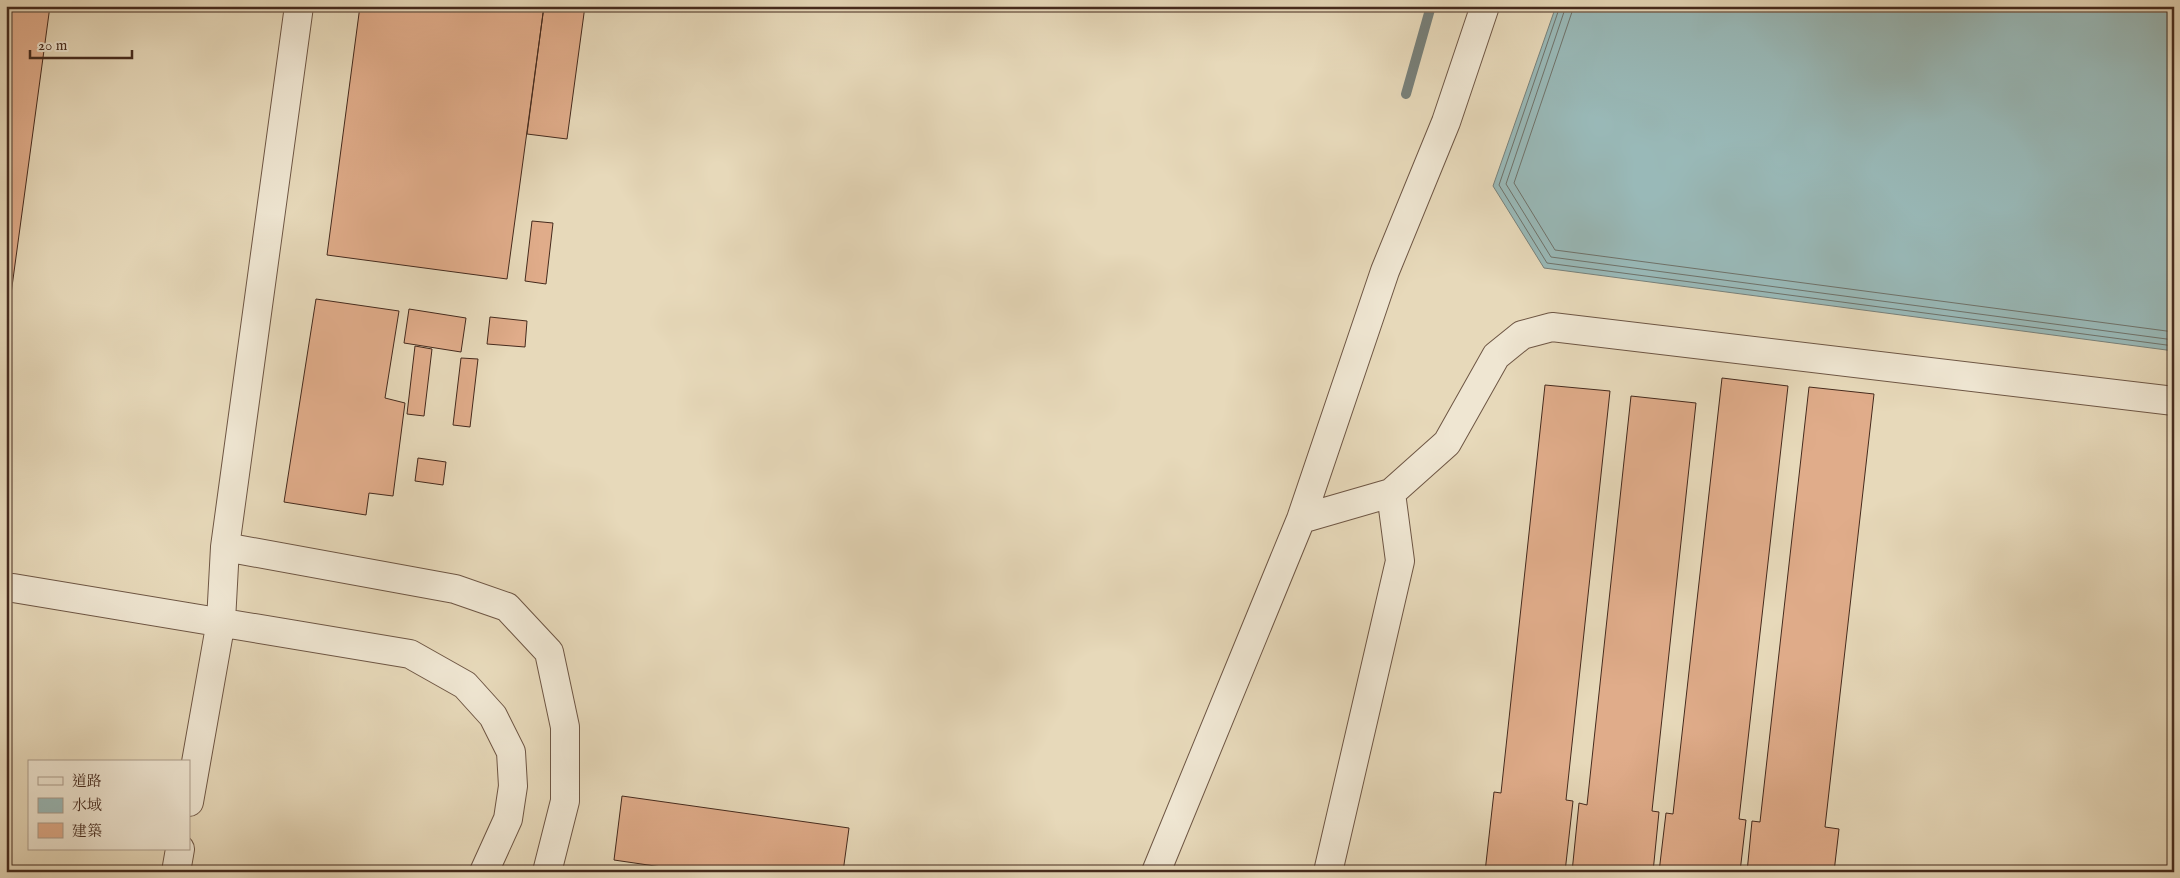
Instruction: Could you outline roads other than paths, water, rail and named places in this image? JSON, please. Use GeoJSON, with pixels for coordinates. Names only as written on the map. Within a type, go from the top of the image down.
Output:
{"type":"FeatureCollection","features":[{"type":"Feature","properties":{"kind":"lane"},"geometry":{"type":"LineString","coordinates":[[190,796],[221,622],[225,547],[299,6]]}},
{"type":"Feature","properties":{"kind":"lane"},"geometry":{"type":"LineString","coordinates":[[1156,872],[1301,519],[1384,271],[1446,122],[1485,6]]}},
{"type":"Feature","properties":{"kind":"lane"},"geometry":{"type":"LineString","coordinates":[[1301,519],[1391,493],[1447,442],[1496,356],[1522,335],[1552,327],[2174,402]]}},
{"type":"Feature","properties":{"kind":"lane"},"geometry":{"type":"LineString","coordinates":[[1328,872],[1400,561],[1391,493]]}},
{"type":"Feature","properties":{"kind":"lane"},"geometry":{"type":"LineString","coordinates":[[225,547],[455,589],[507,607],[549,652],[565,727],[565,801],[547,872]]}},
{"type":"Feature","properties":{"kind":"lane"},"geometry":{"type":"LineString","coordinates":[[13,588],[410,654],[465,685],[493,716],[511,752],[513,786],[508,819],[484,872]]}},
{"type":"Feature","properties":{"kind":"lane"},"geometry":{"type":"LineString","coordinates":[[176,872],[180,850]]}},
{"type":"Feature","properties":{"kind":"water"},"geometry":{"type":"Polygon","coordinates":[[[1556,6],[2174,6],[2174,351],[1544,268],[1493,186],[1556,6]]]}},
{"type":"Feature","properties":{"kind":"waterway"},"geometry":{"type":"LineString","coordinates":[[1406,94],[1431,6]]}}]}
